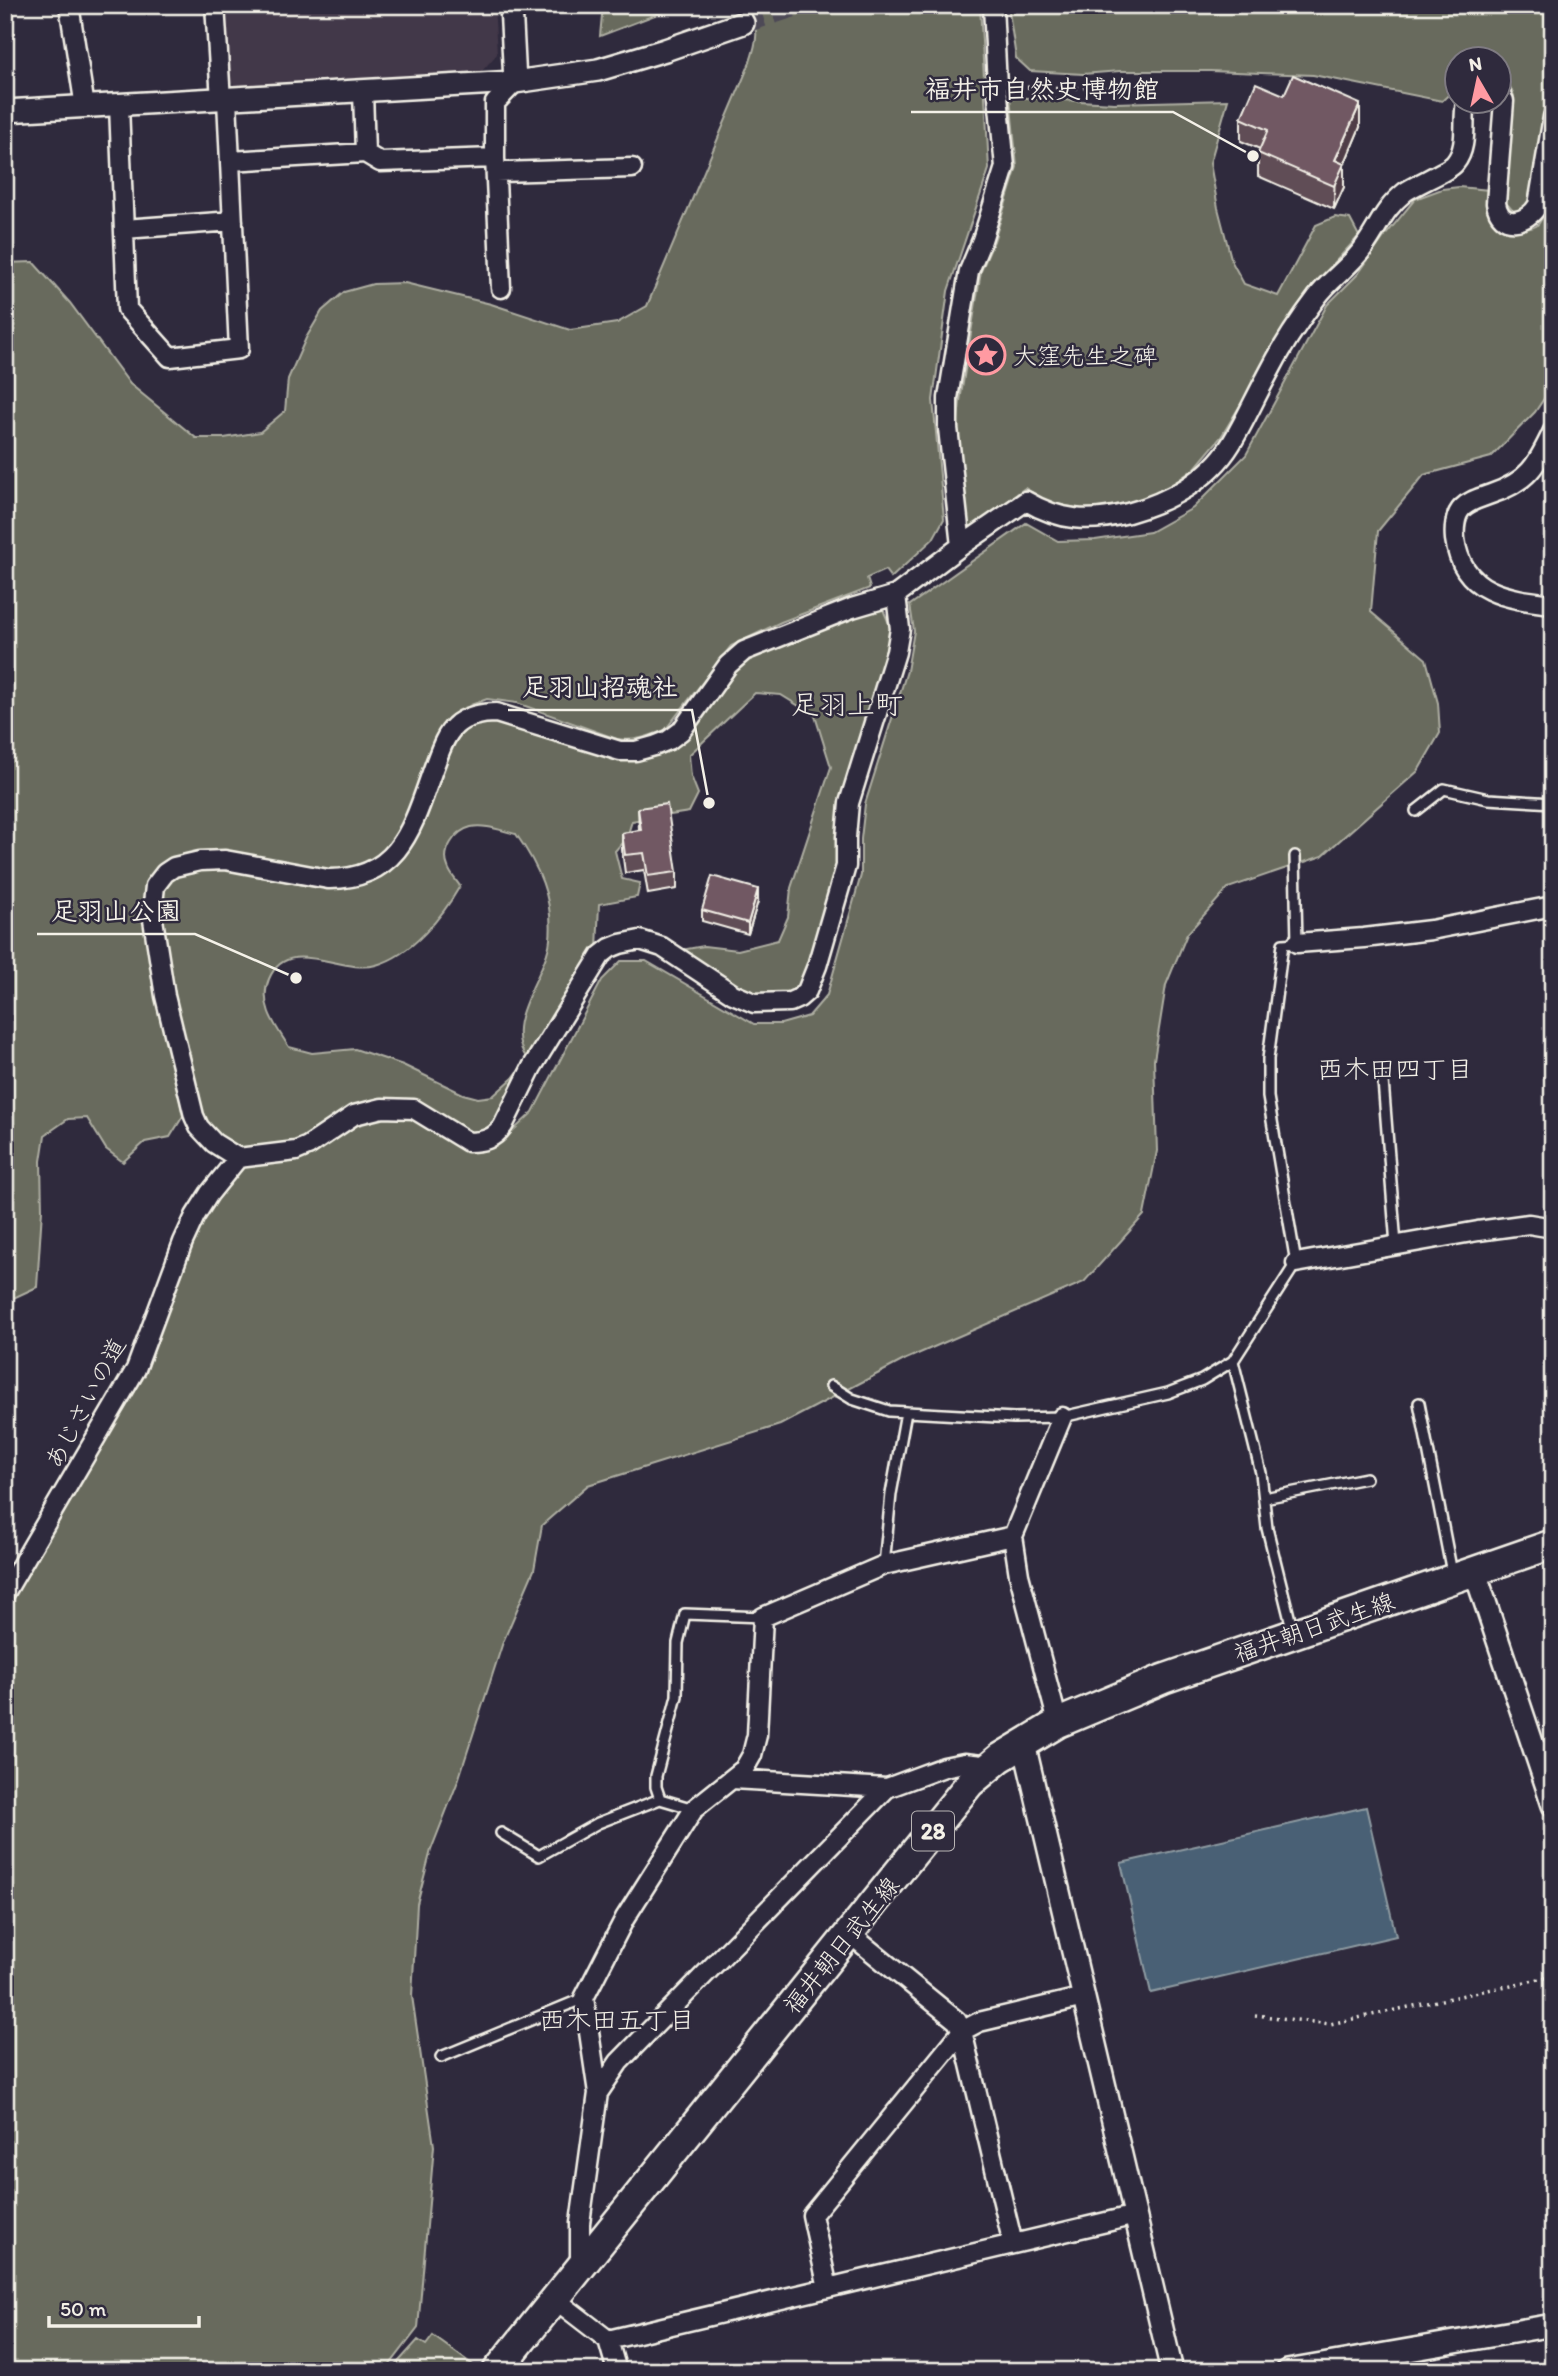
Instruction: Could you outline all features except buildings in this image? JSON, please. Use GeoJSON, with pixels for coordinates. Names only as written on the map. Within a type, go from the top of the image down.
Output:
{"type":"FeatureCollection","features":[{"type":"Feature","properties":{"kind":"main road","name":"福井朝日武生線"},"geometry":{"type":"LineString","coordinates":[[498,2371],[970,1783],[991,1766],[1058,1723],[1163,1679],[1553,1544]]}},
{"type":"Feature","properties":{"kind":"street"},"geometry":{"type":"LineString","coordinates":[[69,5],[85,107]]}},
{"type":"Feature","properties":{"kind":"street"},"geometry":{"type":"LineString","coordinates":[[119,105],[127,309],[170,357],[239,349],[230,161],[215,5]]}},
{"type":"Feature","properties":{"kind":"street"},"geometry":{"type":"LineString","coordinates":[[501,288],[495,103],[515,82],[510,5]]}},
{"type":"Feature","properties":{"kind":"street"},"geometry":{"type":"LineString","coordinates":[[961,546],[948,428],[948,398],[969,271],[982,240],[1005,167],[993,5]]}},
{"type":"Feature","properties":{"kind":"street"},"geometry":{"type":"LineString","coordinates":[[5,111],[515,82],[598,70],[743,23]]}},
{"type":"Feature","properties":{"kind":"street"},"geometry":{"type":"LineString","coordinates":[[363,92],[365,153]]}},
{"type":"Feature","properties":{"kind":"street"},"geometry":{"type":"LineString","coordinates":[[896,595],[900,629],[896,652],[849,803],[846,866],[817,966],[807,991],[799,998],[790,1002],[754,1003],[733,994],[662,947],[640,940],[620,944],[611,947],[601,956],[532,1067],[503,1126],[497,1135],[489,1140],[468,1142],[414,1109],[382,1108],[354,1115],[296,1151],[238,1158],[214,1143],[200,1127],[194,1116],[175,1047],[164,996],[152,913],[155,886],[164,873],[185,863],[225,860],[328,879],[343,879],[370,872],[383,864],[408,837],[442,747],[456,725],[483,713],[496,713],[620,751],[636,751],[654,746],[681,732],[728,665],[744,651],[852,608],[896,595],[1026,501],[1046,512],[1068,518],[1086,519],[1114,517],[1162,502],[1206,473],[1231,445],[1272,366],[1318,295],[1364,248],[1386,209],[1407,191],[1454,165],[1463,147],[1465,116]]}},
{"type":"Feature","properties":{"kind":"street"},"geometry":{"type":"LineString","coordinates":[[1503,116],[1496,203],[1497,210],[1505,219],[1515,221],[1532,215],[1538,205],[1553,117]]}},
{"type":"Feature","properties":{"kind":"street"},"geometry":{"type":"LineString","coordinates":[[230,161],[365,153],[380,162],[632,168]]}},
{"type":"Feature","properties":{"kind":"street"},"geometry":{"type":"LineString","coordinates":[[124,229],[233,221]]}},
{"type":"Feature","properties":{"kind":"street"},"geometry":{"type":"LineString","coordinates":[[1553,431],[1540,460],[1527,475],[1511,487],[1470,501],[1460,510],[1455,531],[1463,566],[1480,584],[1493,593],[1512,600],[1553,604]]}},
{"type":"Feature","properties":{"kind":"street"},"geometry":{"type":"LineString","coordinates":[[1297,943],[1432,930],[1553,906]]}},
{"type":"Feature","properties":{"kind":"street","name":"あじさいの道"},"geometry":{"type":"LineString","coordinates":[[5,1593],[135,1369],[195,1216],[238,1158]]}},
{"type":"Feature","properties":{"kind":"street"},"geometry":{"type":"LineString","coordinates":[[1296,1263],[1529,1224],[1553,1228]]}},
{"type":"Feature","properties":{"kind":"street"},"geometry":{"type":"LineString","coordinates":[[1058,1723],[1019,1575],[1013,1536],[1062,1417]]}},
{"type":"Feature","properties":{"kind":"street"},"geometry":{"type":"LineString","coordinates":[[580,2270],[580,2223],[597,2093],[584,1998],[625,1917],[694,1810],[744,1769],[752,1755],[757,1735],[763,1617],[884,1565],[1013,1536]]}},
{"type":"Feature","properties":{"kind":"street"},"geometry":{"type":"LineString","coordinates":[[1464,1576],[1544,1751],[1553,1805]]}},
{"type":"Feature","properties":{"kind":"street"},"geometry":{"type":"LineString","coordinates":[[1024,1744],[1172,2371]]}},
{"type":"Feature","properties":{"kind":"street"},"geometry":{"type":"LineString","coordinates":[[732,1779],[887,1788],[944,1767],[964,1763],[991,1766]]}},
{"type":"Feature","properties":{"kind":"street"},"geometry":{"type":"LineString","coordinates":[[597,2093],[620,2062],[887,1788]]}},
{"type":"Feature","properties":{"kind":"street"},"geometry":{"type":"LineString","coordinates":[[850,1934],[957,2021],[962,2031],[1013,2244]]}},
{"type":"Feature","properties":{"kind":"street"},"geometry":{"type":"LineString","coordinates":[[828,2288],[812,2215],[962,2031],[979,2022],[1084,1997]]}},
{"type":"Feature","properties":{"kind":"street"},"geometry":{"type":"LineString","coordinates":[[608,2340],[1136,2215]]}},
{"type":"Feature","properties":{"kind":"street"},"geometry":{"type":"LineString","coordinates":[[556,2300],[608,2340],[617,2371]]}},
{"type":"Feature","properties":{"kind":"street"},"geometry":{"type":"LineString","coordinates":[[1293,2370],[1553,2326]]}},
{"type":"Feature","properties":{"kind":"lane"},"geometry":{"type":"LineString","coordinates":[[1416,811],[1444,789],[1488,799],[1553,803]]}},
{"type":"Feature","properties":{"kind":"lane"},"geometry":{"type":"LineString","coordinates":[[831,1386],[852,1399],[889,1411],[1014,1418],[1062,1417],[1167,1393],[1202,1380],[1233,1361],[1296,1263],[1268,1097],[1268,1059],[1283,944],[1297,943],[1295,856]]}},
{"type":"Feature","properties":{"kind":"lane"},"geometry":{"type":"LineString","coordinates":[[1383,1081],[1396,1245]]}},
{"type":"Feature","properties":{"kind":"lane"},"geometry":{"type":"LineString","coordinates":[[1233,1361],[1261,1472],[1267,1528],[1294,1634]]}},
{"type":"Feature","properties":{"kind":"lane"},"geometry":{"type":"LineString","coordinates":[[1419,1403],[1464,1576]]}},
{"type":"Feature","properties":{"kind":"lane"},"geometry":{"type":"LineString","coordinates":[[884,1565],[891,1493],[906,1412]]}},
{"type":"Feature","properties":{"kind":"lane"},"geometry":{"type":"LineString","coordinates":[[1264,1498],[1366,1478]]}},
{"type":"Feature","properties":{"kind":"lane"},"geometry":{"type":"LineString","coordinates":[[660,1800],[656,1776],[677,1696],[678,1643],[685,1614],[763,1617]]}},
{"type":"Feature","properties":{"kind":"lane"},"geometry":{"type":"LineString","coordinates":[[500,1833],[539,1856],[598,1823],[660,1800],[694,1810]]}},
{"type":"Feature","properties":{"kind":"lane"},"geometry":{"type":"LineString","coordinates":[[442,2057],[584,1998]]}},
{"type":"Feature","properties":{"kind":"path"},"geometry":{"type":"LineString","coordinates":[[1014,87],[1112,88]]}},
{"type":"Feature","properties":{"kind":"path"},"geometry":{"type":"LineString","coordinates":[[1255,2015],[1330,2024],[1553,1976]]}},
{"type":"Feature","properties":{"kind":"shaded area"},"geometry":{"type":"Polygon","coordinates":[[[225,5],[494,5],[497,54],[482,71],[235,86],[229,80],[225,5]]]}},
{"type":"Feature","properties":{"kind":"green space"},"geometry":{"type":"Polygon","coordinates":[[[603,5],[681,5],[600,36],[603,5]]]}},
{"type":"Feature","properties":{"kind":"green space"},"geometry":{"type":"Polygon","coordinates":[[[744,5],[980,5],[989,169],[948,291],[933,400],[944,519],[933,539],[891,578],[885,570],[867,578],[870,588],[781,622],[731,646],[665,730],[624,740],[517,703],[487,699],[471,705],[448,721],[435,742],[402,834],[379,859],[343,875],[278,866],[160,870],[160,997],[183,1116],[170,1137],[145,1142],[123,1162],[106,1149],[87,1118],[68,1119],[45,1135],[41,1161],[42,1210],[37,1287],[5,1302],[5,263],[33,262],[70,303],[130,384],[196,438],[224,438],[260,432],[285,411],[288,379],[306,338],[322,311],[344,292],[373,284],[405,283],[491,304],[570,330],[617,323],[647,306],[749,65],[756,34],[753,20],[744,5]]]}},
{"type":"Feature","properties":{"kind":"green space"},"geometry":{"type":"Polygon","coordinates":[[[1008,5],[1553,5],[1553,93],[1544,113],[1532,203],[1526,210],[1514,212],[1506,203],[1514,96],[1512,46],[1442,46],[1442,101],[1313,75],[1210,71],[1120,71],[1083,74],[1030,71],[1016,58],[1008,5]]]}},
{"type":"Feature","properties":{"kind":"green space"},"geometry":{"type":"Polygon","coordinates":[[[1010,97],[1114,103],[1228,100],[1210,163],[1232,262],[1244,284],[1278,296],[1316,225],[1335,217],[1350,219],[1359,236],[1311,288],[1221,437],[1195,468],[1162,492],[1123,507],[1087,510],[1047,502],[1025,488],[968,531],[957,430],[981,271],[994,241],[1017,167],[1010,97]]]}},
{"type":"Feature","properties":{"kind":"green space"},"geometry":{"type":"Polygon","coordinates":[[[1553,166],[1553,385],[1535,412],[1491,457],[1424,475],[1378,531],[1371,612],[1426,659],[1438,703],[1440,733],[1418,771],[1322,856],[1228,888],[1187,934],[1166,985],[1154,1060],[1157,1151],[1144,1215],[1084,1282],[906,1359],[780,1425],[588,1485],[542,1525],[534,1570],[503,1642],[458,1781],[431,1850],[417,1904],[412,1996],[434,2146],[418,2328],[385,2371],[5,2371],[5,1607],[146,1373],[190,1242],[240,1164],[352,1121],[393,1113],[420,1118],[483,1148],[503,1140],[533,1112],[602,980],[621,961],[646,961],[754,1024],[781,1024],[809,1016],[827,995],[861,875],[865,804],[907,671],[914,631],[910,605],[1026,523],[1058,541],[1095,540],[1150,532],[1193,508],[1246,455],[1327,305],[1358,274],[1415,199],[1442,189],[1459,187],[1489,190],[1501,225],[1528,229],[1536,226],[1543,216],[1553,166]]]}},
{"type":"Feature","properties":{"kind":"green space"},"geometry":{"type":"Polygon","coordinates":[[[882,607],[891,628],[888,652],[840,800],[836,838],[839,865],[802,988],[785,995],[753,994],[724,980],[681,950],[704,946],[738,950],[778,940],[788,917],[791,888],[831,767],[815,716],[781,695],[755,693],[689,755],[691,776],[698,794],[689,812],[632,821],[627,837],[615,851],[622,879],[640,883],[637,897],[599,904],[597,949],[528,1060],[520,1046],[521,1015],[547,953],[551,924],[543,883],[516,834],[476,826],[465,829],[455,837],[448,848],[446,861],[460,886],[435,922],[402,953],[376,965],[362,967],[302,957],[289,959],[278,966],[269,979],[266,988],[267,1006],[289,1047],[312,1053],[355,1049],[403,1065],[463,1094],[478,1098],[493,1096],[522,1066],[527,1066],[489,1133],[471,1136],[414,1101],[384,1098],[348,1108],[308,1137],[292,1145],[240,1152],[218,1139],[204,1123],[181,1045],[160,911],[162,890],[172,879],[198,868],[224,866],[308,886],[340,888],[362,884],[392,866],[414,841],[458,734],[471,726],[492,722],[519,727],[619,760],[639,759],[687,735],[737,668],[752,657],[882,607]]]}},
{"type":"Feature","properties":{"kind":"green space"},"geometry":{"type":"Polygon","coordinates":[[[433,2336],[473,2365],[468,2371],[390,2371],[418,2340],[426,2345],[433,2336]]]}},
{"type":"Feature","properties":{"kind":"water"},"geometry":{"type":"Polygon","coordinates":[[[1366,1807],[1396,1936],[1151,1993],[1121,1863],[1366,1807]]]}},
{"type":"Feature","properties":{"kind":"tunnel"},"geometry":{"type":"LineString","coordinates":[[743,23],[799,5]]}},
{"type":"Feature","properties":{"kind":"place","name":"福井市自然史博物館"},"geometry":{"type":"Point","coordinates":[1253,156]}},
{"type":"Feature","properties":{"kind":"place","name":"大窪先生之碑"},"geometry":{"type":"Point","coordinates":[986,355]}},
{"type":"Feature","properties":{"kind":"place","name":"足羽山招魂社"},"geometry":{"type":"Point","coordinates":[709,803]}},
{"type":"Feature","properties":{"kind":"place","name":"足羽山公園"},"geometry":{"type":"Point","coordinates":[296,978]}},
{"type":"Feature","properties":{"kind":"district","name":"足羽上町"},"geometry":{"type":"Point","coordinates":[847,704]}},
{"type":"Feature","properties":{"kind":"district","name":"西木田四丁目"},"geometry":{"type":"Point","coordinates":[1395,1069]}},
{"type":"Feature","properties":{"kind":"district","name":"西木田五丁目"},"geometry":{"type":"Point","coordinates":[617,2020]}}]}
